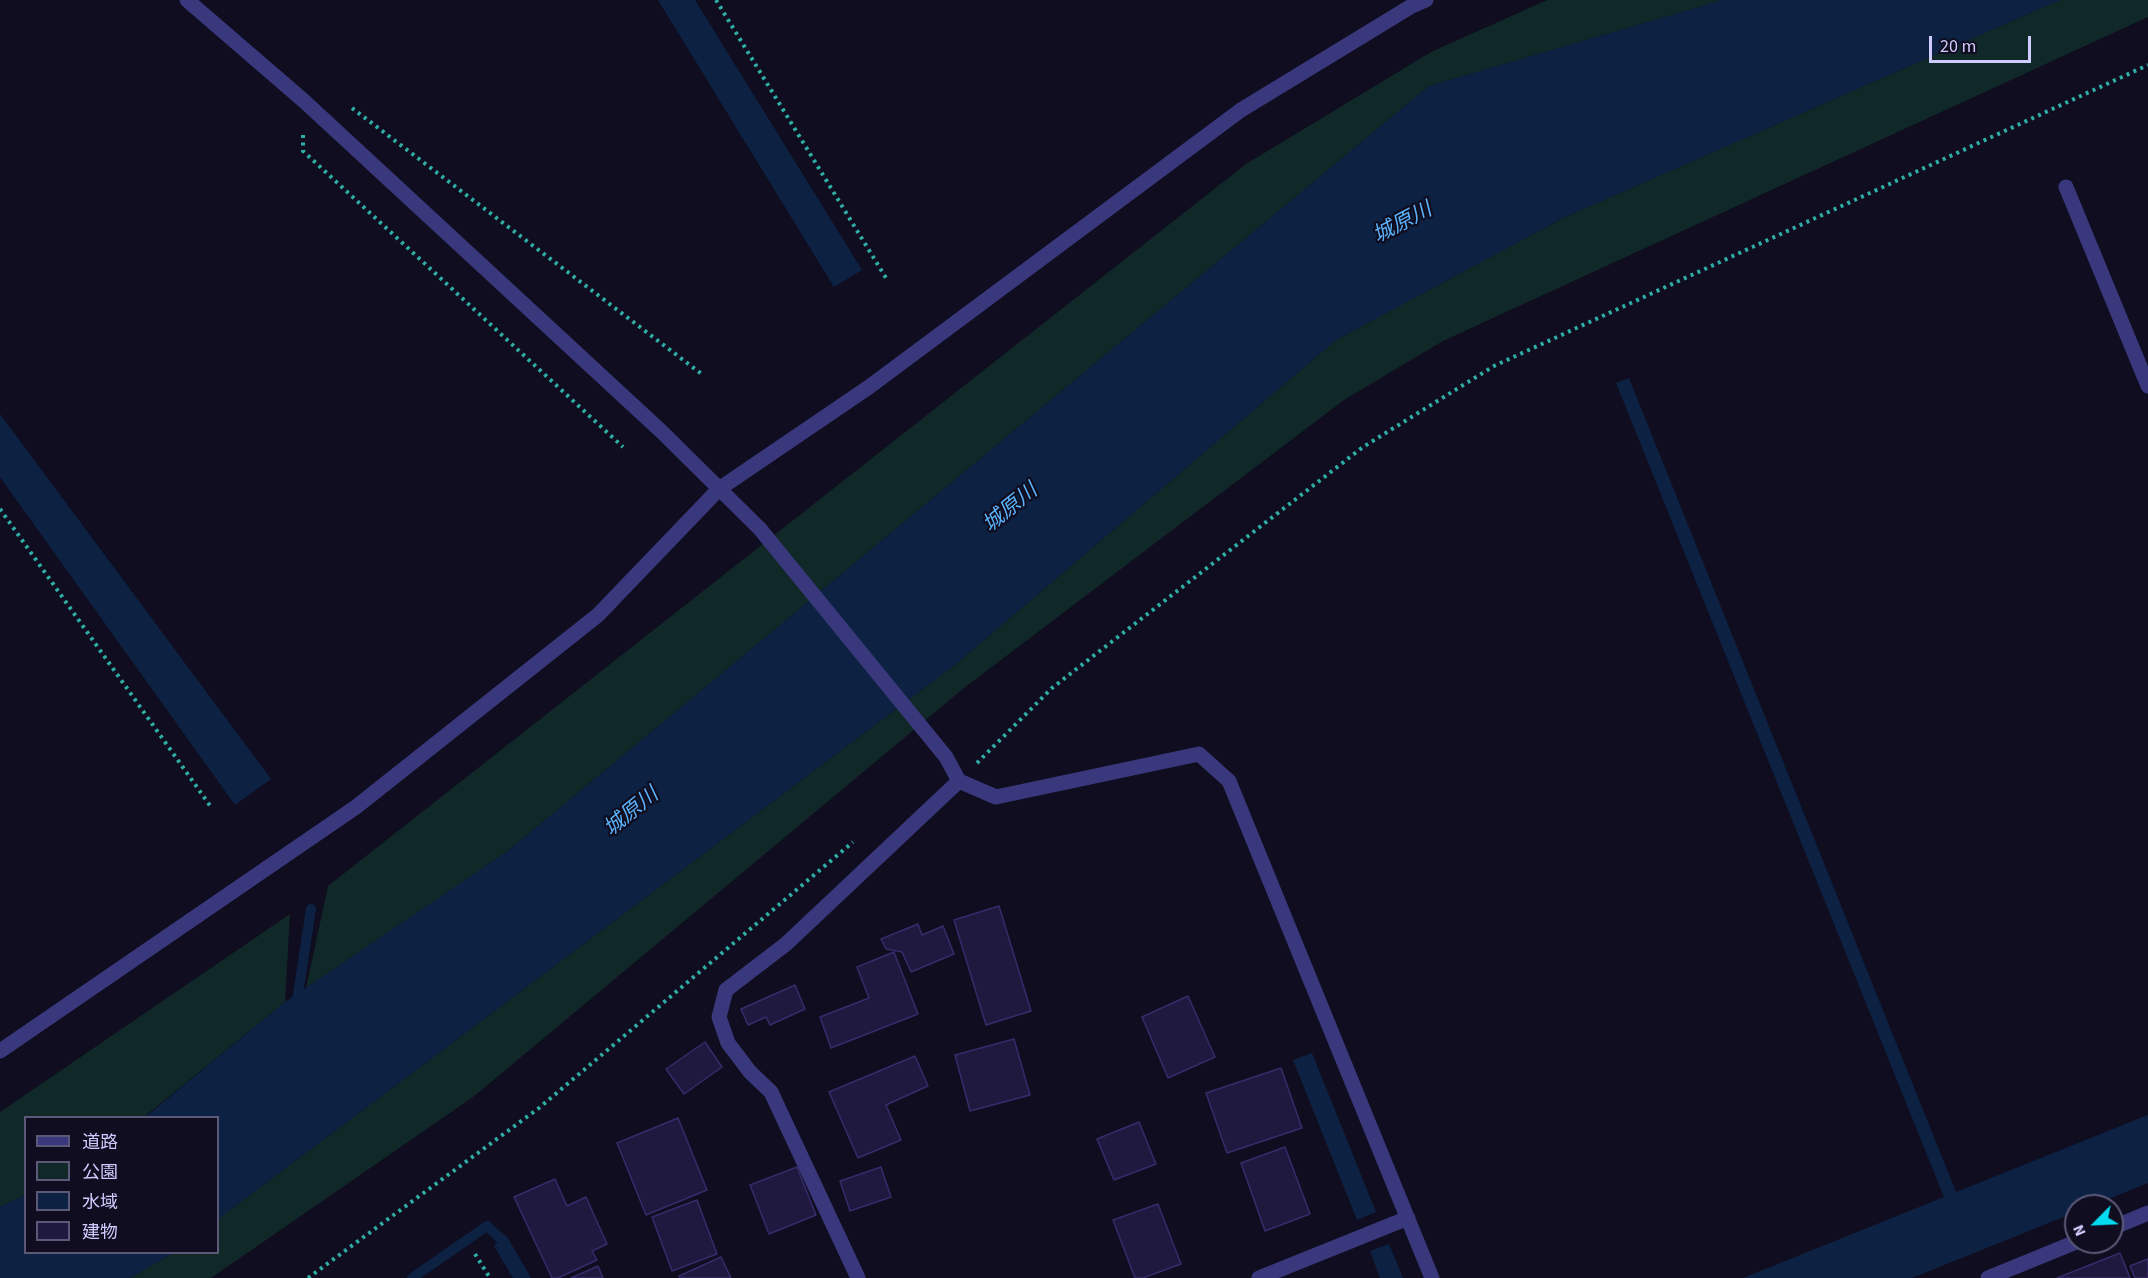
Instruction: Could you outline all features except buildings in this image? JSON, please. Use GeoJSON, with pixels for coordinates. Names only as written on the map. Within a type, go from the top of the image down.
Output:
{"type":"FeatureCollection","features":[{"type":"Feature","properties":{"kind":"street"},"geometry":{"type":"LineString","coordinates":[[187,0],[313,109],[662,432],[760,529],[946,757],[959,781],[996,797],[1199,754],[1228,781],[1432,1278]]}},
{"type":"Feature","properties":{"kind":"street"},"geometry":{"type":"LineString","coordinates":[[0,1051],[356,807],[598,615],[719,489],[869,387],[1241,110],[1410,7],[1426,0]]}},
{"type":"Feature","properties":{"kind":"street"},"geometry":{"type":"LineString","coordinates":[[2066,187],[2148,386]]}},
{"type":"Feature","properties":{"kind":"street"},"geometry":{"type":"LineString","coordinates":[[858,1278],[771,1092],[750,1072],[728,1043],[719,1017],[726,990],[786,944],[959,781]]}},
{"type":"Feature","properties":{"kind":"street"},"geometry":{"type":"LineString","coordinates":[[2124,1223],[2148,1213]]}},
{"type":"Feature","properties":{"kind":"street"},"geometry":{"type":"LineString","coordinates":[[1259,1278],[1408,1218]]}},
{"type":"Feature","properties":{"kind":"street"},"geometry":{"type":"LineString","coordinates":[[1988,1278],[2064,1247]]}},
{"type":"Feature","properties":{"kind":"path"},"geometry":{"type":"LineString","coordinates":[[716,0],[886,278]]}},
{"type":"Feature","properties":{"kind":"path"},"geometry":{"type":"LineString","coordinates":[[959,781],[1052,688],[1363,447],[1494,366],[2148,65]]}},
{"type":"Feature","properties":{"kind":"path"},"geometry":{"type":"LineString","coordinates":[[0,509],[211,807]]}},
{"type":"Feature","properties":{"kind":"path"},"geometry":{"type":"LineString","coordinates":[[308,1278],[539,1108],[862,835]]}},
{"type":"Feature","properties":{"kind":"path"},"geometry":{"type":"LineString","coordinates":[[475,1254],[490,1278]]}},
{"type":"Feature","properties":{"kind":"green space"},"geometry":{"type":"Polygon","coordinates":[[[1547,0],[1723,0],[1429,86],[508,851],[306,988],[328,886],[1246,164],[1431,52],[1547,0]]]}},
{"type":"Feature","properties":{"kind":"green space"},"geometry":{"type":"Polygon","coordinates":[[[2060,0],[2148,0],[2148,17],[1443,341],[1344,400],[964,688],[473,1097],[211,1278],[130,1278],[171,1254],[219,1254],[219,1218],[956,664],[1336,340],[1563,218],[2060,0]]]}},
{"type":"Feature","properties":{"kind":"green space"},"geometry":{"type":"Polygon","coordinates":[[[290,914],[285,1002],[145,1116],[24,1116],[24,1195],[0,1207],[0,1112],[290,914]]]}},
{"type":"Feature","properties":{"kind":"water"},"geometry":{"type":"Polygon","coordinates":[[[658,0],[695,0],[862,270],[834,287],[658,0]]]}},
{"type":"Feature","properties":{"kind":"water","name":"城原川"},"geometry":{"type":"Polygon","coordinates":[[[1723,0],[2060,0],[1563,218],[1336,340],[956,664],[219,1218],[219,1116],[146,1116],[285,1002],[508,851],[1429,86],[1723,0]]]}},
{"type":"Feature","properties":{"kind":"water"},"geometry":{"type":"Polygon","coordinates":[[[1629,378],[1956,1192],[2148,1115],[2148,1183],[2121,1194],[2064,1194],[2064,1217],[1912,1278],[1743,1278],[1944,1197],[1616,383],[1629,378]]]}},
{"type":"Feature","properties":{"kind":"water"},"geometry":{"type":"Polygon","coordinates":[[[0,414],[271,779],[235,805],[0,477],[0,414]]]}},
{"type":"Feature","properties":{"kind":"water"},"geometry":{"type":"Polygon","coordinates":[[[1312,1053],[1376,1212],[1357,1220],[1293,1060],[1312,1053]]]}},
{"type":"Feature","properties":{"kind":"water"},"geometry":{"type":"Polygon","coordinates":[[[24,1195],[24,1254],[171,1254],[130,1278],[0,1278],[0,1207],[24,1195]]]}},
{"type":"Feature","properties":{"kind":"water"},"geometry":{"type":"Polygon","coordinates":[[[506,1235],[531,1278],[513,1278],[494,1246],[506,1235]]]}},
{"type":"Feature","properties":{"kind":"water"},"geometry":{"type":"Polygon","coordinates":[[[1389,1244],[1403,1278],[1380,1278],[1370,1251],[1389,1244]]]}},
{"type":"Feature","properties":{"kind":"waterway"},"geometry":{"type":"LineString","coordinates":[[300,1006],[297,1001],[311,909]]}},
{"type":"Feature","properties":{"kind":"waterway"},"geometry":{"type":"LineString","coordinates":[[412,1278],[487,1226],[501,1239]]}}]}
